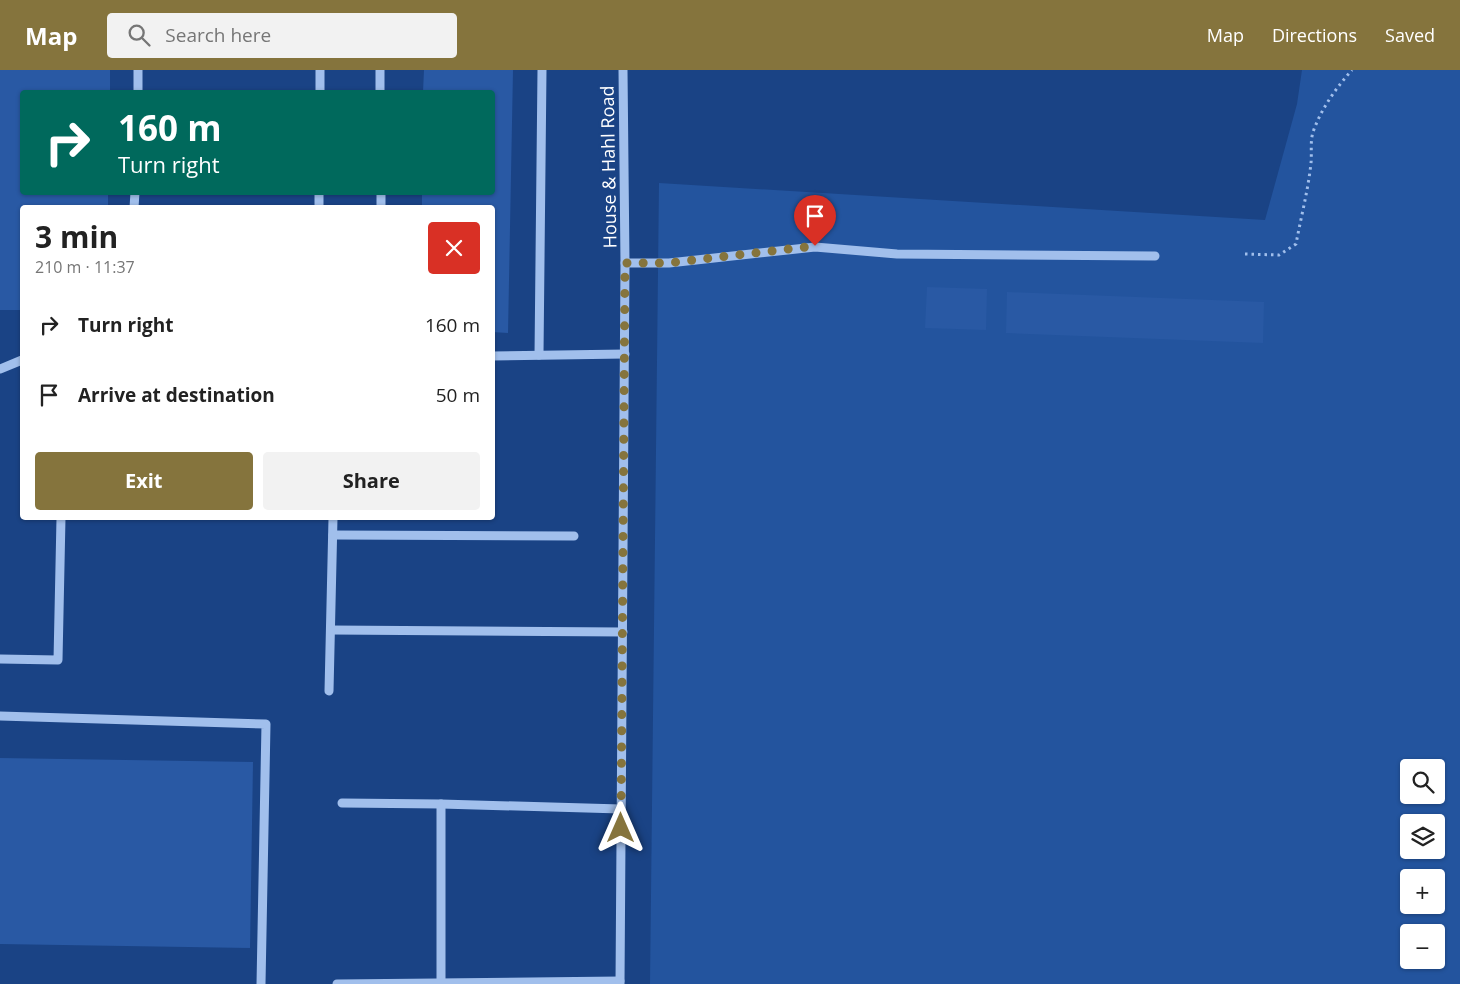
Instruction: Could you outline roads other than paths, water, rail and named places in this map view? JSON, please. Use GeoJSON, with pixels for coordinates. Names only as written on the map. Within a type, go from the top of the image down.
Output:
{"type":"FeatureCollection","features":[{"type":"Feature","properties":{"kind":"street"},"geometry":{"type":"LineString","coordinates":[[138,70],[138,90]]}},
{"type":"Feature","properties":{"kind":"street"},"geometry":{"type":"LineString","coordinates":[[320,70],[320,90]]}},
{"type":"Feature","properties":{"kind":"street"},"geometry":{"type":"LineString","coordinates":[[380,70],[380,90]]}},
{"type":"Feature","properties":{"kind":"street"},"geometry":{"type":"LineString","coordinates":[[539,356],[542,70]]}},
{"type":"Feature","properties":{"kind":"street","name":"House & Hahl Road"},"geometry":{"type":"LineString","coordinates":[[620,983],[625,263],[623,70]]}},
{"type":"Feature","properties":{"kind":"street"},"geometry":{"type":"LineString","coordinates":[[625,263],[668,263],[815,246],[897,254],[1155,256]]}},
{"type":"Feature","properties":{"kind":"street"},"geometry":{"type":"LineString","coordinates":[[495,356],[624,354]]}},
{"type":"Feature","properties":{"kind":"street"},"geometry":{"type":"LineString","coordinates":[[0,369],[20,361]]}},
{"type":"Feature","properties":{"kind":"street"},"geometry":{"type":"LineString","coordinates":[[0,659],[58,660],[62,520]]}},
{"type":"Feature","properties":{"kind":"street"},"geometry":{"type":"LineString","coordinates":[[329,691],[333,520]]}},
{"type":"Feature","properties":{"kind":"street"},"geometry":{"type":"LineString","coordinates":[[333,535],[574,536]]}},
{"type":"Feature","properties":{"kind":"street"},"geometry":{"type":"LineString","coordinates":[[331,630],[623,632]]}},
{"type":"Feature","properties":{"kind":"street"},"geometry":{"type":"LineString","coordinates":[[0,716],[266,724],[261,984]]}},
{"type":"Feature","properties":{"kind":"street"},"geometry":{"type":"LineString","coordinates":[[342,803],[621,809]]}},
{"type":"Feature","properties":{"kind":"street"},"geometry":{"type":"LineString","coordinates":[[440,804],[441,983]]}},
{"type":"Feature","properties":{"kind":"street"},"geometry":{"type":"LineString","coordinates":[[337,984],[620,983]]}}]}
